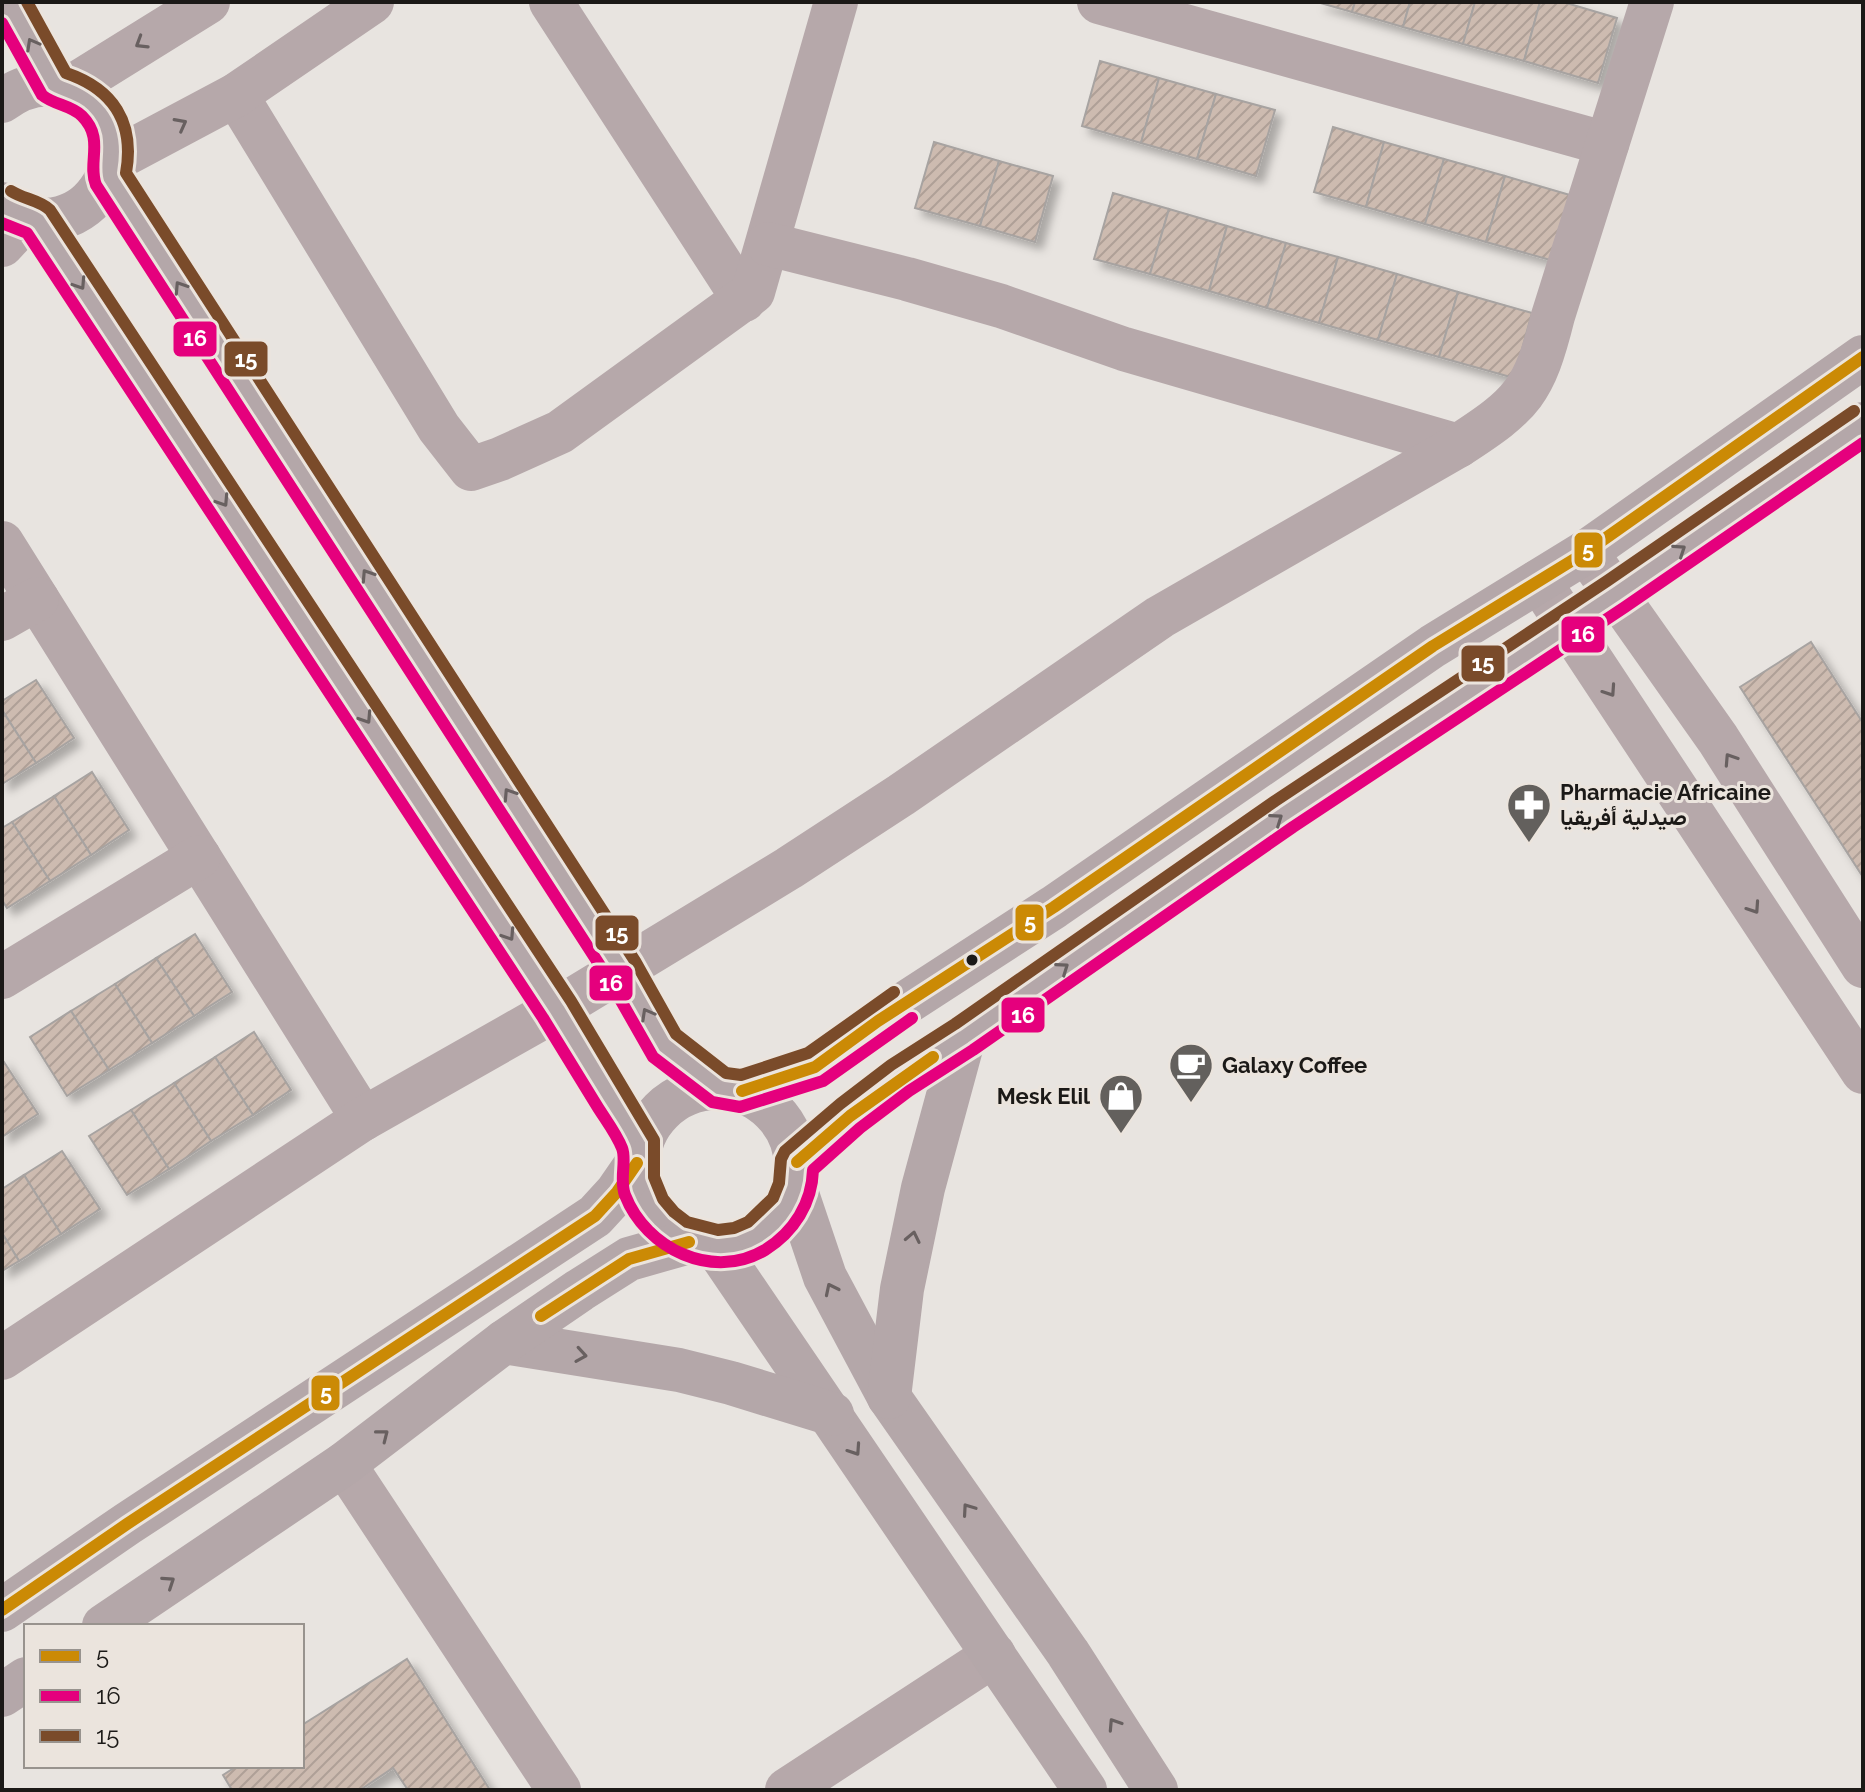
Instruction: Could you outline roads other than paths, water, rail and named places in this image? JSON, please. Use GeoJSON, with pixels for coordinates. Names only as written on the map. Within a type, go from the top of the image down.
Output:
{"type":"FeatureCollection","features":[{"type":"Feature","properties":{"kind":"main road"},"geometry":{"type":"LineString","coordinates":[[9,2],[61,87]]}},
{"type":"Feature","properties":{"kind":"main road"},"geometry":{"type":"LineString","coordinates":[[2,101],[33,85],[61,87],[84,97],[98,109],[112,142],[110,168],[92,201],[80,210],[52,219],[17,221]]}},
{"type":"Feature","properties":{"kind":"main road"},"geometry":{"type":"LineString","coordinates":[[110,168],[622,970],[664,1045],[731,1090],[763,1102],[780,1118],[792,1139],[796,1175],[825,1277],[889,1397],[1068,1653],[1156,1790]]}},
{"type":"Feature","properties":{"kind":"main road"},"geometry":{"type":"LineString","coordinates":[[17,221],[557,1009],[639,1155],[640,1188],[650,1211],[668,1229],[702,1245],[832,1414],[1085,1790]]}},
{"type":"Feature","properties":{"kind":"main road"},"geometry":{"type":"LineString","coordinates":[[2,1610],[127,1524],[595,1216],[617,1192],[639,1155],[651,1122],[670,1103],[693,1091],[731,1090],[815,1067],[878,1021],[1054,907],[1433,646],[1586,552],[1863,357]]}},
{"type":"Feature","properties":{"kind":"main road"},"geometry":{"type":"LineString","coordinates":[[107,1624],[344,1464],[504,1342],[629,1259],[702,1245],[742,1244],[766,1231],[784,1212],[796,1175],[850,1116],[900,1078],[964,1037],[1284,814],[1616,594],[1863,424]]}},
{"type":"Feature","properties":{"kind":"main road"},"geometry":{"type":"LineString","coordinates":[[889,1397],[905,1275],[923,1188],[964,1037]]}},
{"type":"Feature","properties":{"kind":"main road"},"geometry":{"type":"LineString","coordinates":[[504,1342],[679,1370],[832,1414]]}},
{"type":"Feature","properties":{"kind":"main road"},"geometry":{"type":"LineString","coordinates":[[2,1695],[24,1680]]}},
{"type":"Feature","properties":{"kind":"street"},"geometry":{"type":"LineString","coordinates":[[110,168],[236,95],[372,2]]}},
{"type":"Feature","properties":{"kind":"street"},"geometry":{"type":"LineString","coordinates":[[551,2],[744,300]]}},
{"type":"Feature","properties":{"kind":"street"},"geometry":{"type":"LineString","coordinates":[[236,95],[439,428],[471,469],[560,432],[753,292],[836,2]]}},
{"type":"Feature","properties":{"kind":"street"},"geometry":{"type":"LineString","coordinates":[[1099,2],[1607,144]]}},
{"type":"Feature","properties":{"kind":"street"},"geometry":{"type":"LineString","coordinates":[[2,1358],[363,1119],[622,970],[901,795],[1160,617],[1495,422],[1519,401],[1541,360],[1652,2]]}},
{"type":"Feature","properties":{"kind":"street"},"geometry":{"type":"LineString","coordinates":[[61,87],[191,6]]}},
{"type":"Feature","properties":{"kind":"street"},"geometry":{"type":"LineString","coordinates":[[768,244],[934,286],[1124,349],[1458,446]]}},
{"type":"Feature","properties":{"kind":"street"},"geometry":{"type":"LineString","coordinates":[[2,543],[19,609],[199,857],[363,1119]]}},
{"type":"Feature","properties":{"kind":"street"},"geometry":{"type":"LineString","coordinates":[[1586,552],[1718,739],[1863,966]]}},
{"type":"Feature","properties":{"kind":"street"},"geometry":{"type":"LineString","coordinates":[[1539,581],[1863,1072]]}},
{"type":"Feature","properties":{"kind":"street"},"geometry":{"type":"LineString","coordinates":[[2,977],[199,857]]}},
{"type":"Feature","properties":{"kind":"street"},"geometry":{"type":"LineString","coordinates":[[344,1464],[559,1790]]}},
{"type":"Feature","properties":{"kind":"street"},"geometry":{"type":"LineString","coordinates":[[787,1790],[994,1655]]}},
{"type":"Feature","properties":{"kind":"place","name":"Pharmacie Africaine صيدلية أفريقيا"},"geometry":{"type":"Point","coordinates":[1529,844]}},
{"type":"Feature","properties":{"kind":"place","name":"Galaxy Coffee"},"geometry":{"type":"Point","coordinates":[1191,1104]}},
{"type":"Feature","properties":{"kind":"place","name":"Mesk Elil"},"geometry":{"type":"Point","coordinates":[1121,1135]}}]}
